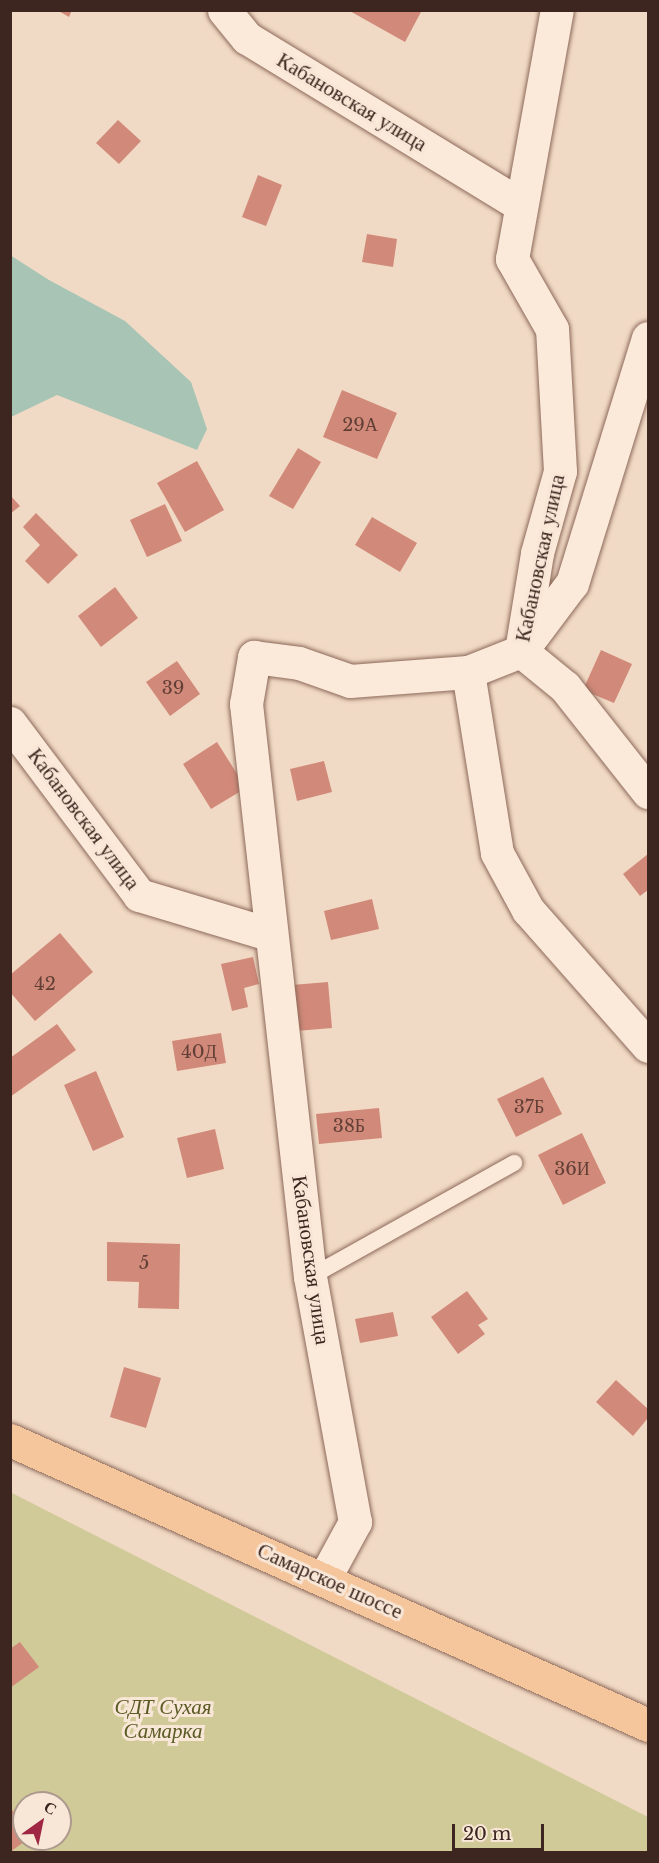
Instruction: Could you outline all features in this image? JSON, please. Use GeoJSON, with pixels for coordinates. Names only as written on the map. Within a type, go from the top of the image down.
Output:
{"type":"FeatureCollection","features":[{"type":"Feature","properties":{"kind":"main road","name":"Самарское шоссе"},"geometry":{"type":"LineString","coordinates":[[10,1440],[325,1577],[648,1725]]}},
{"type":"Feature","properties":{"kind":"street","name":"Кабановская улица"},"geometry":{"type":"LineString","coordinates":[[224,10],[247,38],[519,204]]}},
{"type":"Feature","properties":{"kind":"street","name":"Кабановская улица"},"geometry":{"type":"LineString","coordinates":[[325,1577],[354,1522],[310,1277],[269,934],[246,704],[254,657],[299,663],[350,681],[468,672],[521,651],[537,553],[560,471],[552,329],[512,259],[519,204],[557,10]]}},
{"type":"Feature","properties":{"kind":"street"},"geometry":{"type":"LineString","coordinates":[[648,338],[572,583],[521,651],[565,687],[648,792]]}},
{"type":"Feature","properties":{"kind":"street"},"geometry":{"type":"LineString","coordinates":[[468,672],[497,853],[528,910],[648,1046]]}},
{"type":"Feature","properties":{"kind":"street","name":"Кабановская улица"},"geometry":{"type":"LineString","coordinates":[[10,723],[139,895],[269,934]]}},
{"type":"Feature","properties":{"kind":"lane"},"geometry":{"type":"LineString","coordinates":[[310,1277],[514,1163]]}},
{"type":"Feature","properties":{"kind":"green space","name":"СДТ Сухая Самарка"},"geometry":{"type":"Polygon","coordinates":[[[10,1492],[648,1817],[648,1852],[11,1852],[10,1492]]]}},
{"type":"Feature","properties":{"kind":"shaded area"},"geometry":{"type":"Polygon","coordinates":[[[10,255],[49,280],[125,321],[191,382],[207,429],[197,450],[57,395],[11,417],[10,255]]]}},
{"type":"Feature","properties":{"kind":"building"},"geometry":{"type":"Polygon","coordinates":[[[57,10],[72,10],[69,17],[57,10]]]}},
{"type":"Feature","properties":{"kind":"building"},"geometry":{"type":"Polygon","coordinates":[[[348,10],[422,10],[405,42],[348,10]]]}},
{"type":"Feature","properties":{"kind":"building"},"geometry":{"type":"Polygon","coordinates":[[[118,120],[141,141],[119,164],[96,143],[118,120]]]}},
{"type":"Feature","properties":{"kind":"building"},"geometry":{"type":"Polygon","coordinates":[[[258,175],[282,185],[266,226],[242,217],[258,175]]]}},
{"type":"Feature","properties":{"kind":"building"},"geometry":{"type":"Polygon","coordinates":[[[367,234],[397,239],[393,267],[362,262],[367,234]]]}},
{"type":"Feature","properties":{"kind":"building"},"geometry":{"type":"Polygon","coordinates":[[[342,390],[397,413],[377,459],[323,437],[342,390]]]}},
{"type":"Feature","properties":{"kind":"building"},"geometry":{"type":"Polygon","coordinates":[[[298,448],[321,462],[293,509],[269,496],[298,448]]]}},
{"type":"Feature","properties":{"kind":"building"},"geometry":{"type":"Polygon","coordinates":[[[197,461],[224,510],[185,532],[157,483],[197,461]]]}},
{"type":"Feature","properties":{"kind":"building"},"geometry":{"type":"Polygon","coordinates":[[[10,495],[20,506],[10,514],[10,495]]]}},
{"type":"Feature","properties":{"kind":"building"},"geometry":{"type":"Polygon","coordinates":[[[165,504],[182,541],[147,557],[130,520],[165,504]]]}},
{"type":"Feature","properties":{"kind":"building"},"geometry":{"type":"Polygon","coordinates":[[[36,513],[78,555],[48,584],[25,561],[40,545],[23,527],[36,513]]]}},
{"type":"Feature","properties":{"kind":"building"},"geometry":{"type":"Polygon","coordinates":[[[372,517],[417,543],[400,572],[355,545],[372,517]]]}},
{"type":"Feature","properties":{"kind":"building"},"geometry":{"type":"Polygon","coordinates":[[[115,587],[138,618],[101,647],[78,616],[115,587]]]}},
{"type":"Feature","properties":{"kind":"building"},"geometry":{"type":"Polygon","coordinates":[[[601,650],[632,664],[614,703],[583,690],[601,650]]]}},
{"type":"Feature","properties":{"kind":"building"},"geometry":{"type":"Polygon","coordinates":[[[177,661],[200,694],[170,716],[146,682],[177,661]]]}},
{"type":"Feature","properties":{"kind":"building"},"geometry":{"type":"Polygon","coordinates":[[[217,742],[246,788],[211,809],[183,764],[217,742]]]}},
{"type":"Feature","properties":{"kind":"building"},"geometry":{"type":"Polygon","coordinates":[[[324,761],[332,792],[297,801],[290,769],[324,761]]]}},
{"type":"Feature","properties":{"kind":"building"},"geometry":{"type":"Polygon","coordinates":[[[648,854],[648,890],[640,896],[623,874],[648,854]]]}},
{"type":"Feature","properties":{"kind":"building"},"geometry":{"type":"Polygon","coordinates":[[[372,899],[379,929],[331,940],[324,911],[372,899]]]}},
{"type":"Feature","properties":{"kind":"building"},"geometry":{"type":"Polygon","coordinates":[[[60,933],[93,972],[35,1021],[10,992],[10,975],[60,933]]]}},
{"type":"Feature","properties":{"kind":"building"},"geometry":{"type":"Polygon","coordinates":[[[253,957],[259,984],[244,988],[248,1007],[232,1011],[221,964],[253,957]]]}},
{"type":"Feature","properties":{"kind":"building"},"geometry":{"type":"Polygon","coordinates":[[[328,982],[332,1028],[296,1031],[292,985],[328,982]]]}},
{"type":"Feature","properties":{"kind":"building"},"geometry":{"type":"Polygon","coordinates":[[[57,1024],[76,1050],[10,1097],[10,1058],[57,1024]]]}},
{"type":"Feature","properties":{"kind":"building"},"geometry":{"type":"Polygon","coordinates":[[[221,1033],[226,1063],[177,1071],[172,1041],[221,1033]]]}},
{"type":"Feature","properties":{"kind":"building"},"geometry":{"type":"Polygon","coordinates":[[[96,1071],[124,1137],[93,1151],[64,1085],[96,1071]]]}},
{"type":"Feature","properties":{"kind":"building"},"geometry":{"type":"Polygon","coordinates":[[[543,1077],[562,1114],[516,1137],[497,1099],[543,1077]]]}},
{"type":"Feature","properties":{"kind":"building"},"geometry":{"type":"Polygon","coordinates":[[[379,1108],[382,1138],[319,1144],[316,1114],[379,1108]]]}},
{"type":"Feature","properties":{"kind":"building"},"geometry":{"type":"Polygon","coordinates":[[[215,1129],[224,1169],[187,1178],[177,1138],[215,1129]]]}},
{"type":"Feature","properties":{"kind":"building"},"geometry":{"type":"Polygon","coordinates":[[[582,1133],[606,1183],[563,1205],[538,1155],[582,1133]]]}},
{"type":"Feature","properties":{"kind":"building"},"geometry":{"type":"Polygon","coordinates":[[[107,1242],[180,1244],[179,1309],[138,1308],[139,1282],[107,1281],[107,1242]]]}},
{"type":"Feature","properties":{"kind":"building"},"geometry":{"type":"Polygon","coordinates":[[[467,1291],[488,1319],[478,1325],[485,1334],[458,1354],[431,1317],[467,1291]]]}},
{"type":"Feature","properties":{"kind":"building"},"geometry":{"type":"Polygon","coordinates":[[[393,1312],[398,1336],[360,1343],[355,1319],[393,1312]]]}},
{"type":"Feature","properties":{"kind":"building"},"geometry":{"type":"Polygon","coordinates":[[[124,1367],[161,1378],[146,1428],[110,1417],[124,1367]]]}},
{"type":"Feature","properties":{"kind":"building"},"geometry":{"type":"Polygon","coordinates":[[[616,1380],[648,1409],[648,1418],[633,1436],[596,1402],[616,1380]]]}},
{"type":"Feature","properties":{"kind":"building"},"geometry":{"type":"Polygon","coordinates":[[[20,1642],[39,1667],[10,1688],[10,1649],[20,1642]]]}},
{"type":"Feature","properties":{"kind":"building"},"geometry":{"type":"Polygon","coordinates":[[[12,1810],[12,1851],[10,1852],[12,1810]]]}}]}
